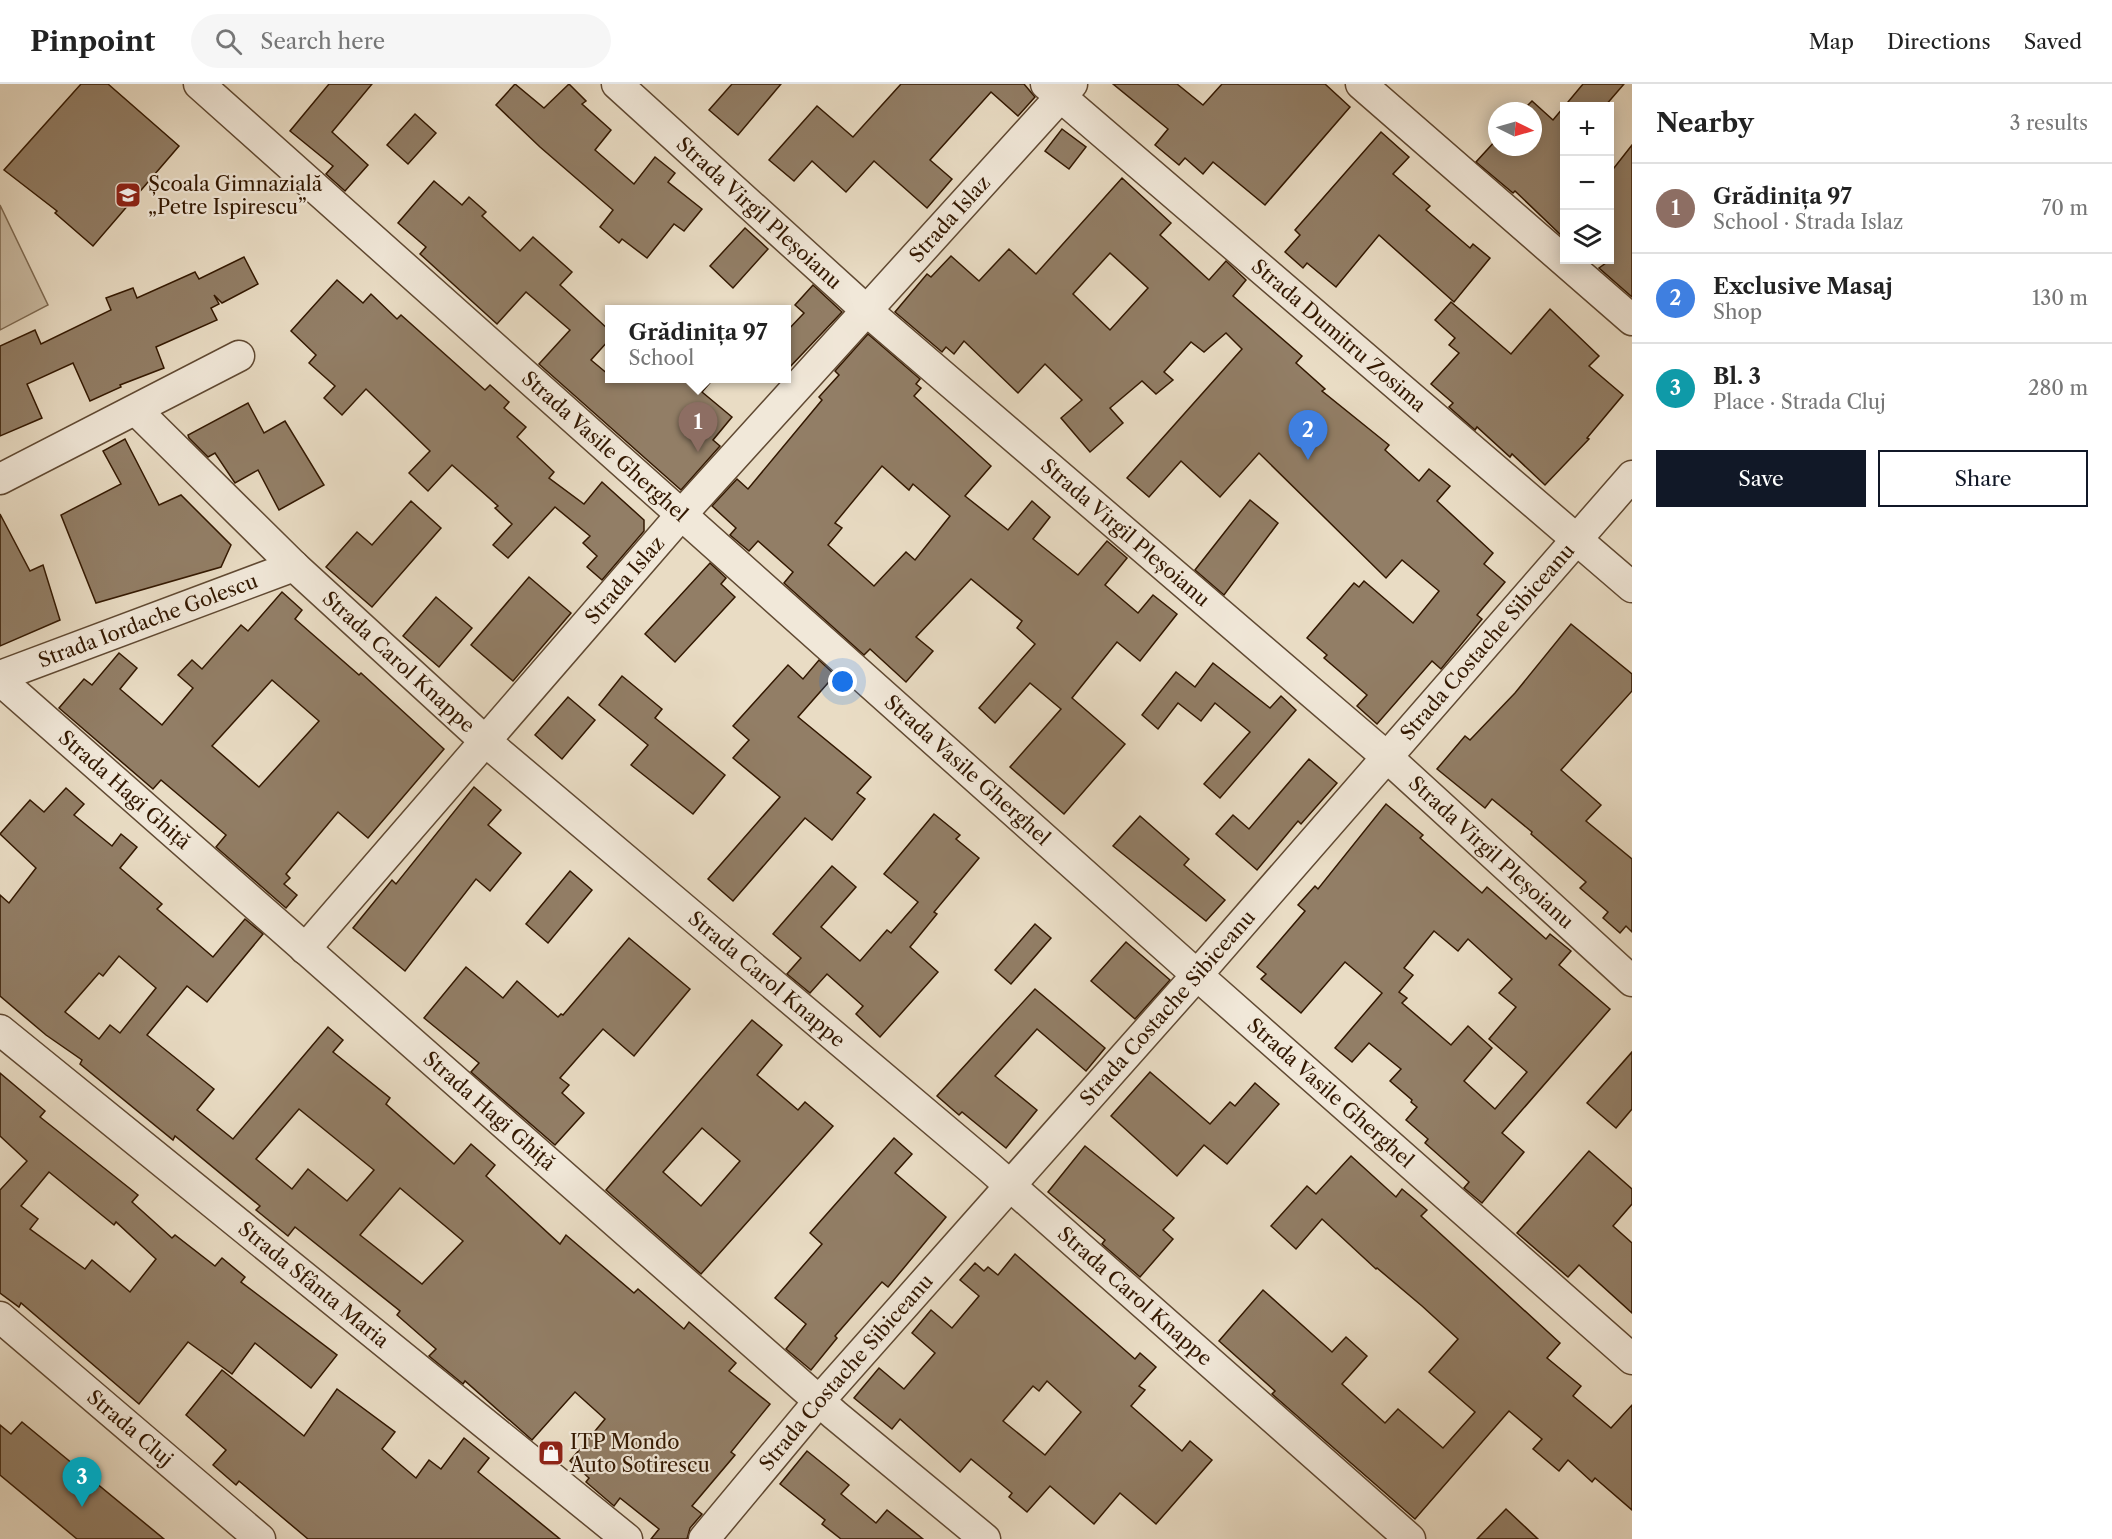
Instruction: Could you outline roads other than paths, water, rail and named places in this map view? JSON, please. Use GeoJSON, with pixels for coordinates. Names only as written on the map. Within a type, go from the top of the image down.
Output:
{"type":"FeatureCollection","features":[{"type":"Feature","properties":{"kind":"street","name":"Strada Vasile Gherghel"},"geometry":{"type":"LineString","coordinates":[[199,84],[1197,975],[1632,1359]]}},
{"type":"Feature","properties":{"kind":"street","name":"Strada Virgil Pleșoianu"},"geometry":{"type":"LineString","coordinates":[[617,84],[866,310],[1388,758],[1632,981]]}},
{"type":"Feature","properties":{"kind":"street"},"geometry":{"type":"LineString","coordinates":[[1361,84],[1632,320]]}},
{"type":"Feature","properties":{"kind":"street","name":"Strada Islaz"},"geometry":{"type":"LineString","coordinates":[[305,950],[484,740],[681,515],[866,310],[1059,88]]}},
{"type":"Feature","properties":{"kind":"street","name":"Strada Dumitru Zosima"},"geometry":{"type":"LineString","coordinates":[[1059,88],[1632,587]]}},
{"type":"Feature","properties":{"kind":"street"},"geometry":{"type":"LineString","coordinates":[[0,479],[239,356]]}},
{"type":"Feature","properties":{"kind":"street","name":"Strada Carol Knappe"},"geometry":{"type":"LineString","coordinates":[[136,410],[294,566],[484,740],[1010,1185],[1410,1539]]}},
{"type":"Feature","properties":{"kind":"street","name":"Strada Costache Sibiceanu"},"geometry":{"type":"LineString","coordinates":[[704,1539],[819,1401],[1388,758],[1632,476]]}},
{"type":"Feature","properties":{"kind":"street","name":"Strada Iordache Golescu"},"geometry":{"type":"LineString","coordinates":[[0,678],[294,566]]}},
{"type":"Feature","properties":{"kind":"street","name":"Strada Hagi Ghiță"},"geometry":{"type":"LineString","coordinates":[[0,678],[305,950],[819,1401],[985,1539]]}},
{"type":"Feature","properties":{"kind":"street","name":"Strada Sfânta Maria"},"geometry":{"type":"LineString","coordinates":[[0,1030],[627,1539]]}},
{"type":"Feature","properties":{"kind":"street","name":"Strada Cluj"},"geometry":{"type":"LineString","coordinates":[[0,1317],[260,1539]]}},
{"type":"Feature","properties":{"kind":"place","name":"Școala Gimnazială „Petre Ispirescu”"},"geometry":{"type":"Point","coordinates":[128,195]}},
{"type":"Feature","properties":{"kind":"place","name":"Grădinița 97"},"geometry":{"type":"Point","coordinates":[698,452]}},
{"type":"Feature","properties":{"kind":"place","name":"Exclusive Masaj"},"geometry":{"type":"Point","coordinates":[1308,460]}},
{"type":"Feature","properties":{"kind":"place","name":"ITP Mondo Auto Sotirescu"},"geometry":{"type":"Point","coordinates":[551,1453]}},
{"type":"Feature","properties":{"kind":"place","name":"Bl. 3"},"geometry":{"type":"Point","coordinates":[82,1507]}}]}
